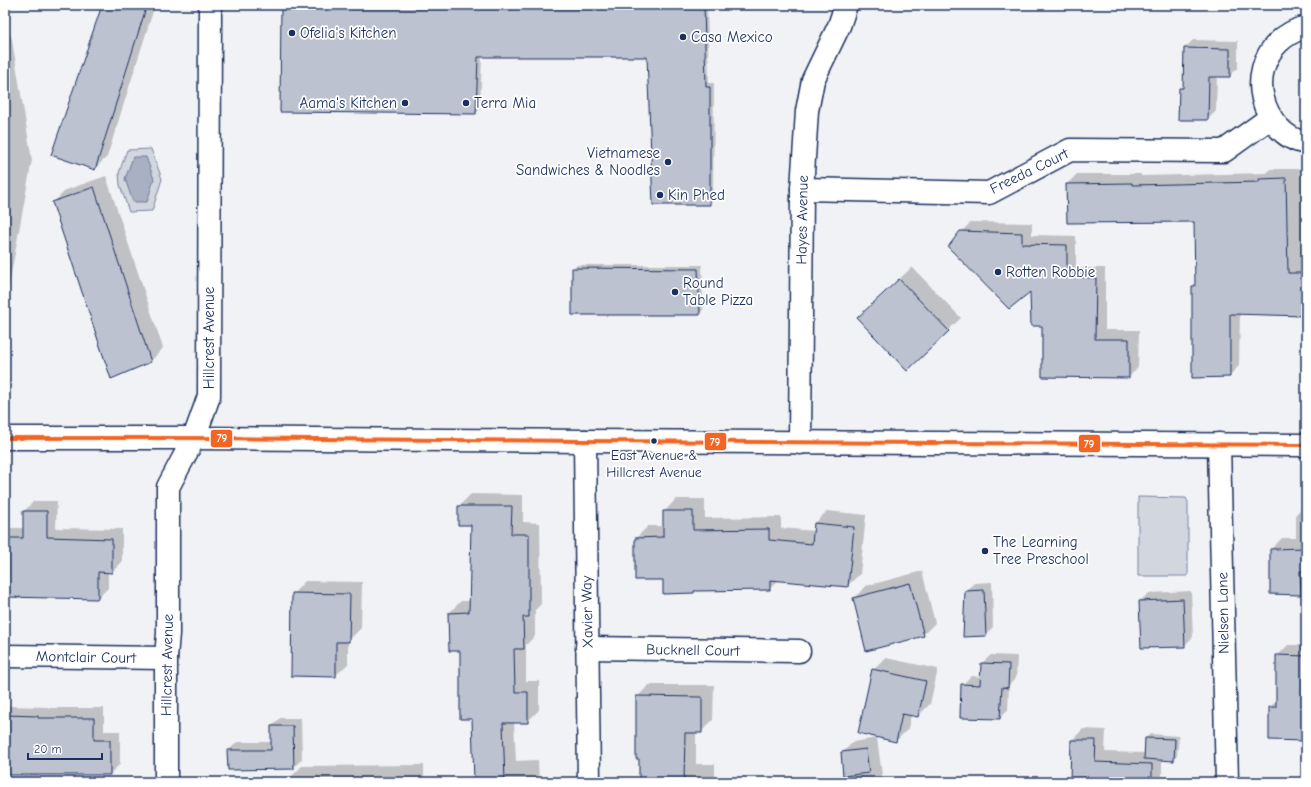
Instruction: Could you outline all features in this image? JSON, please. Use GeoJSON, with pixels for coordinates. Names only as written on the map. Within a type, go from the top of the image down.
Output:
{"type":"FeatureCollection","features":[{"type":"Feature","properties":{"kind":"street","name":"Hillcrest Avenue"},"geometry":{"type":"LineString","coordinates":[[166,782],[168,487],[194,438],[209,396],[210,5]]}},
{"type":"Feature","properties":{"kind":"street","name":"Hayes Avenue"},"geometry":{"type":"LineString","coordinates":[[800,443],[802,189],[807,111],[813,80],[839,26],[846,5]]}},
{"type":"Feature","properties":{"kind":"street"},"geometry":{"type":"LineString","coordinates":[[1306,27],[1296,30],[1279,42],[1266,58],[1261,78],[1262,99],[1270,118],[1283,133],[1306,144]]}},
{"type":"Feature","properties":{"kind":"street","name":"Freeda Court"},"geometry":{"type":"LineString","coordinates":[[802,189],[989,193],[1070,150],[1224,151],[1270,118]]}},
{"type":"Feature","properties":{"kind":"street"},"geometry":{"type":"LineString","coordinates":[[5,438],[1306,445]]}},
{"type":"Feature","properties":{"kind":"street","name":"Xavier Way"},"geometry":{"type":"LineString","coordinates":[[585,441],[589,782]]}},
{"type":"Feature","properties":{"kind":"street","name":"Nielsen Lane"},"geometry":{"type":"LineString","coordinates":[[1219,444],[1226,782]]}},
{"type":"Feature","properties":{"kind":"street","name":"Bucknell Court"},"geometry":{"type":"LineString","coordinates":[[587,648],[799,651]]}},
{"type":"Feature","properties":{"kind":"street","name":"Montclair Court"},"geometry":{"type":"LineString","coordinates":[[5,656],[166,658]]}},
{"type":"Feature","properties":{"kind":"shaded area"},"geometry":{"type":"Polygon","coordinates":[[[151,149],[162,179],[152,211],[129,212],[120,185],[119,173],[127,150],[151,149]]]}},
{"type":"Feature","properties":{"kind":"shaded area"},"geometry":{"type":"Polygon","coordinates":[[[1138,497],[1186,498],[1188,502],[1188,576],[1138,576],[1138,497]]]}},
{"type":"Feature","properties":{"kind":"water"},"geometry":{"type":"Polygon","coordinates":[[[133,157],[146,157],[154,179],[147,202],[133,202],[125,179],[133,157]]]}},
{"type":"Feature","properties":{"kind":"building"},"geometry":{"type":"Polygon","coordinates":[[[102,5],[147,5],[95,170],[51,155],[102,5]]]}},
{"type":"Feature","properties":{"kind":"building"},"geometry":{"type":"Polygon","coordinates":[[[281,5],[704,5],[706,87],[710,87],[710,205],[653,205],[647,57],[478,57],[476,114],[280,112],[281,5]]]}},
{"type":"Feature","properties":{"kind":"building"},"geometry":{"type":"Polygon","coordinates":[[[1184,48],[1230,49],[1230,77],[1209,77],[1208,120],[1178,120],[1179,88],[1183,88],[1184,48]]]}},
{"type":"Feature","properties":{"kind":"building"},"geometry":{"type":"Polygon","coordinates":[[[1286,178],[1288,273],[1306,273],[1306,316],[1230,314],[1230,377],[1192,378],[1192,286],[1195,286],[1194,222],[1067,223],[1066,184],[1132,183],[1132,185],[1259,182],[1259,179],[1286,178]]]}},
{"type":"Feature","properties":{"kind":"building"},"geometry":{"type":"Polygon","coordinates":[[[94,187],[151,362],[111,379],[52,202],[94,187]]]}},
{"type":"Feature","properties":{"kind":"building"},"geometry":{"type":"Polygon","coordinates":[[[960,231],[1022,233],[1022,244],[1067,245],[1067,277],[1096,278],[1095,339],[1129,339],[1129,378],[1042,377],[1042,326],[1031,326],[1030,292],[1009,309],[948,247],[960,231]]]}},
{"type":"Feature","properties":{"kind":"building"},"geometry":{"type":"Polygon","coordinates":[[[572,268],[698,269],[700,315],[572,315],[572,268]]]}},
{"type":"Feature","properties":{"kind":"building"},"geometry":{"type":"Polygon","coordinates":[[[899,279],[949,331],[907,371],[857,318],[899,279]]]}},
{"type":"Feature","properties":{"kind":"building"},"geometry":{"type":"Polygon","coordinates":[[[458,506],[512,506],[511,534],[529,534],[529,617],[523,617],[524,649],[514,649],[515,692],[528,692],[528,723],[503,723],[505,782],[474,782],[472,719],[460,719],[460,651],[449,651],[448,613],[469,612],[471,525],[458,525],[458,506]]]}},
{"type":"Feature","properties":{"kind":"building"},"geometry":{"type":"Polygon","coordinates":[[[23,511],[47,511],[47,537],[112,539],[112,573],[98,572],[98,599],[5,597],[5,538],[23,538],[23,511]]]}},
{"type":"Feature","properties":{"kind":"building"},"geometry":{"type":"Polygon","coordinates":[[[663,511],[693,511],[693,530],[769,529],[769,540],[812,544],[814,523],[854,527],[848,587],[770,580],[770,590],[694,591],[694,593],[663,594],[663,580],[635,580],[635,538],[663,537],[663,511]]]}},
{"type":"Feature","properties":{"kind":"building"},"geometry":{"type":"Polygon","coordinates":[[[1306,548],[1306,571],[1300,571],[1301,595],[1270,594],[1270,549],[1306,548]]]}},
{"type":"Feature","properties":{"kind":"building"},"geometry":{"type":"Polygon","coordinates":[[[910,583],[924,636],[866,651],[853,598],[910,583]]]}},
{"type":"Feature","properties":{"kind":"building"},"geometry":{"type":"Polygon","coordinates":[[[984,590],[986,636],[963,637],[965,591],[984,590]]]}},
{"type":"Feature","properties":{"kind":"building"},"geometry":{"type":"Polygon","coordinates":[[[292,593],[350,594],[349,642],[336,642],[336,677],[291,676],[292,593]]]}},
{"type":"Feature","properties":{"kind":"building"},"geometry":{"type":"Polygon","coordinates":[[[1183,599],[1185,647],[1141,648],[1139,601],[1183,599]]]}},
{"type":"Feature","properties":{"kind":"building"},"geometry":{"type":"Polygon","coordinates":[[[1276,655],[1306,656],[1306,741],[1269,740],[1269,707],[1276,707],[1276,655]]]}},
{"type":"Feature","properties":{"kind":"building"},"geometry":{"type":"Polygon","coordinates":[[[981,663],[1009,664],[1008,688],[1002,687],[1000,719],[960,718],[961,684],[980,685],[981,663]]]}},
{"type":"Feature","properties":{"kind":"building"},"geometry":{"type":"Polygon","coordinates":[[[872,669],[926,681],[918,717],[902,714],[896,742],[858,733],[872,669]]]}},
{"type":"Feature","properties":{"kind":"building"},"geometry":{"type":"Polygon","coordinates":[[[636,696],[702,697],[702,733],[685,733],[684,782],[639,782],[639,759],[636,759],[636,696]]]}},
{"type":"Feature","properties":{"kind":"building"},"geometry":{"type":"Polygon","coordinates":[[[5,715],[38,716],[38,718],[94,718],[94,740],[110,740],[110,775],[5,775],[5,715]]]}},
{"type":"Feature","properties":{"kind":"building"},"geometry":{"type":"Polygon","coordinates":[[[271,726],[293,726],[294,769],[228,770],[227,750],[271,750],[271,726]]]}},
{"type":"Feature","properties":{"kind":"building"},"geometry":{"type":"Polygon","coordinates":[[[1145,738],[1175,739],[1174,761],[1144,759],[1145,738]]]}},
{"type":"Feature","properties":{"kind":"building"},"geometry":{"type":"Polygon","coordinates":[[[1071,740],[1096,740],[1095,762],[1152,764],[1152,782],[1070,782],[1071,740]]]}},
{"type":"Feature","properties":{"kind":"building"},"geometry":{"type":"Polygon","coordinates":[[[866,749],[869,773],[843,776],[841,752],[866,749]]]}},
{"type":"Feature","properties":{"kind":"transit line","name":"79"},"geometry":{"type":"LineString","coordinates":[[5,438],[1306,445]]}},
{"type":"Feature","properties":{"kind":"place","name":"Ofelia's Kitchen"},"geometry":{"type":"Point","coordinates":[292,33]}},
{"type":"Feature","properties":{"kind":"place","name":"Casa Mexico"},"geometry":{"type":"Point","coordinates":[683,37]}},
{"type":"Feature","properties":{"kind":"place","name":"Aama's Kitchen"},"geometry":{"type":"Point","coordinates":[405,103]}},
{"type":"Feature","properties":{"kind":"place","name":"Terra Mia"},"geometry":{"type":"Point","coordinates":[466,103]}},
{"type":"Feature","properties":{"kind":"place","name":"Vietnamese Sandwiches & Noodles"},"geometry":{"type":"Point","coordinates":[668,162]}},
{"type":"Feature","properties":{"kind":"place","name":"Kin Phed"},"geometry":{"type":"Point","coordinates":[660,195]}},
{"type":"Feature","properties":{"kind":"place","name":"Rotten Robbie"},"geometry":{"type":"Point","coordinates":[998,272]}},
{"type":"Feature","properties":{"kind":"place","name":"Round Table Pizza"},"geometry":{"type":"Point","coordinates":[675,292]}},
{"type":"Feature","properties":{"kind":"place","name":"East Avenue & Hillcrest Avenue"},"geometry":{"type":"Point","coordinates":[654,441]}},
{"type":"Feature","properties":{"kind":"place","name":"The Learning Tree Preschool"},"geometry":{"type":"Point","coordinates":[985,551]}}]}
